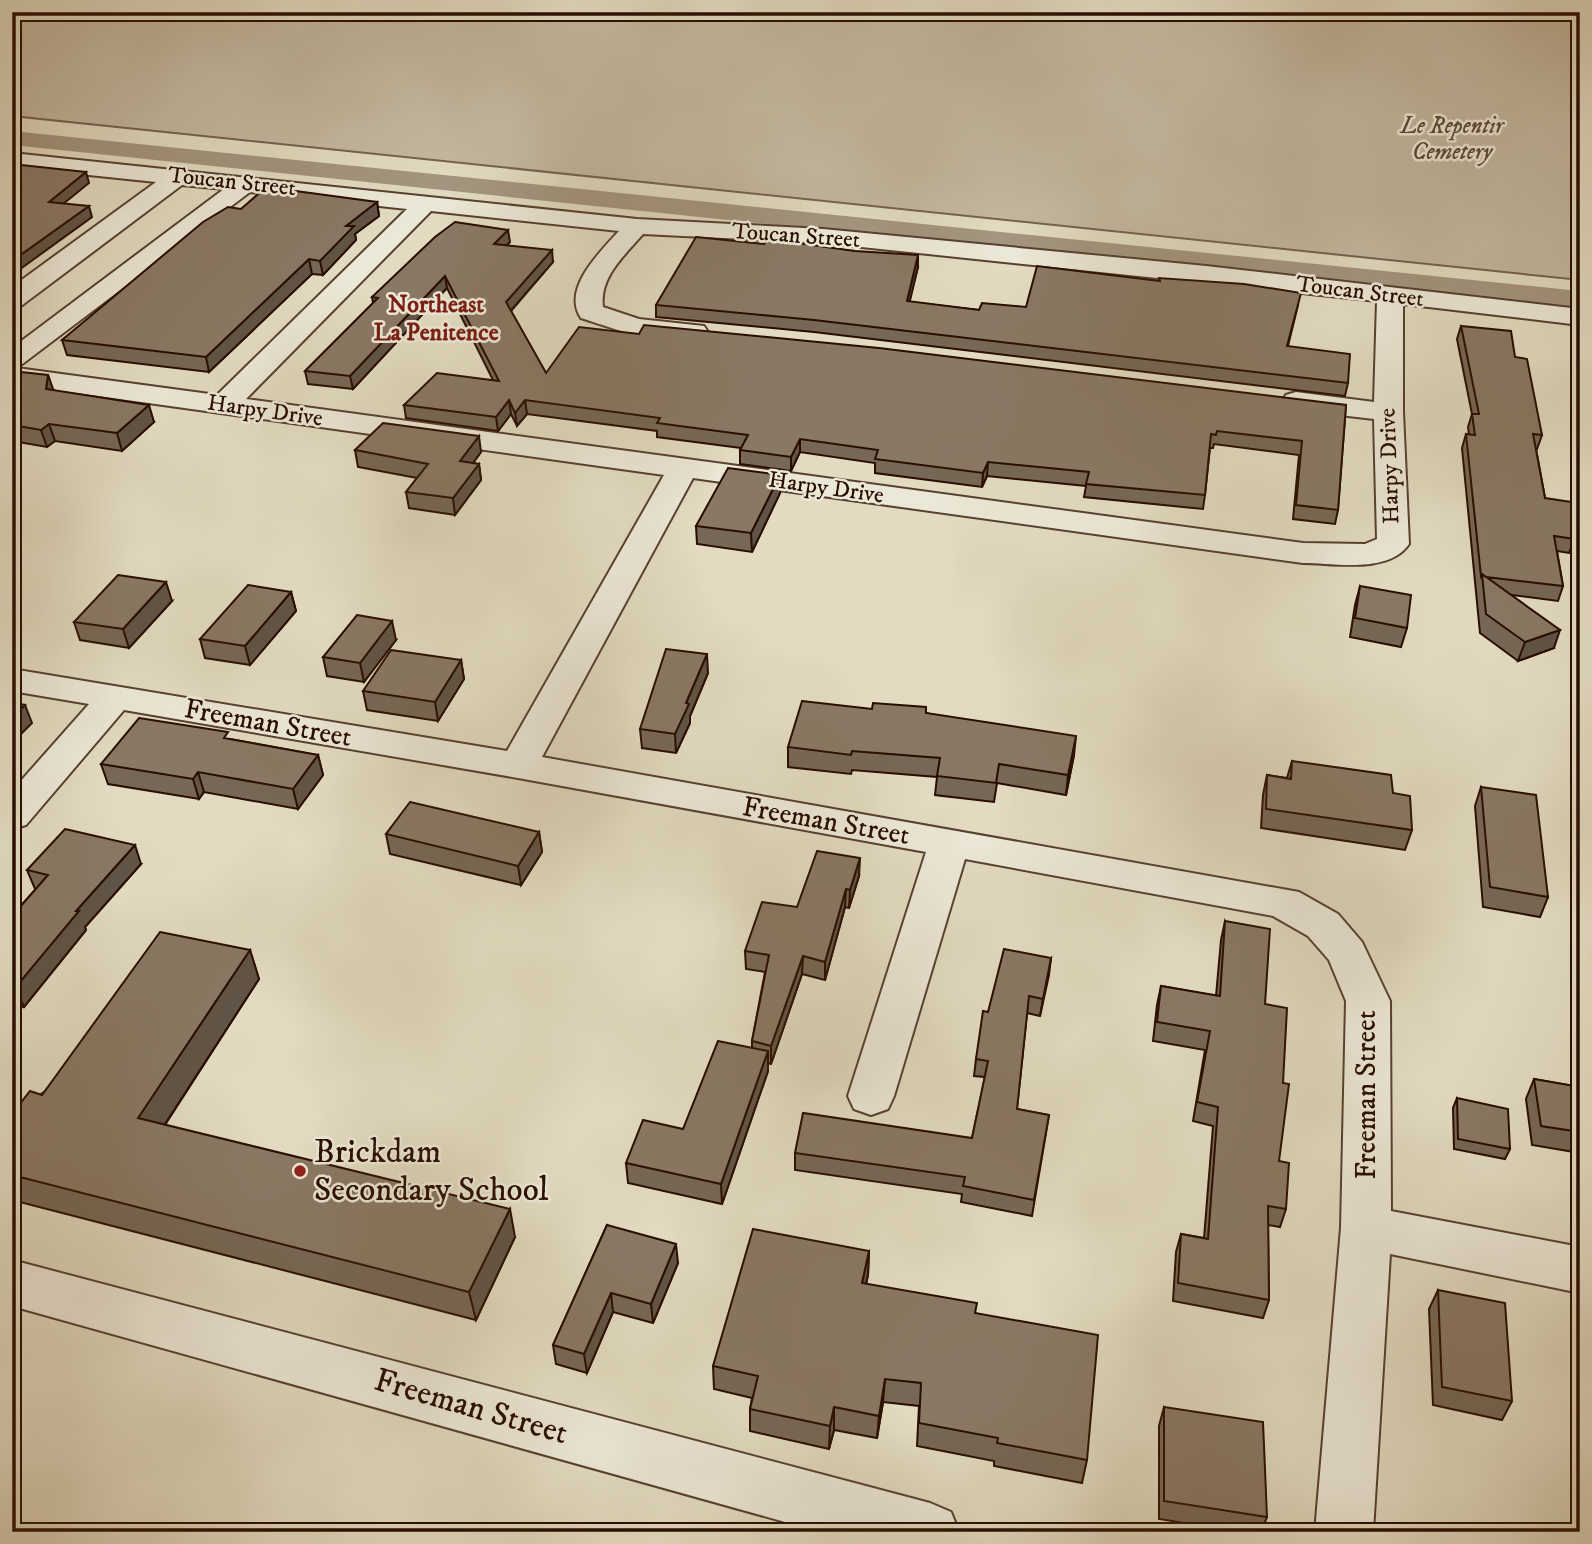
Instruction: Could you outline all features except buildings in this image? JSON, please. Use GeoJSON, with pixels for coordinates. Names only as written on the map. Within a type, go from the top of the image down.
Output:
{"type":"FeatureCollection","features":[{"type":"Feature","properties":{"kind":"street","name":"Toucan Street"},"geometry":{"type":"LineString","coordinates":[[12,160],[637,226],[823,236],[1580,317]]}},
{"type":"Feature","properties":{"kind":"street"},"geometry":{"type":"LineString","coordinates":[[12,300],[178,177]]}},
{"type":"Feature","properties":{"kind":"street"},"geometry":{"type":"LineString","coordinates":[[12,361],[246,184]]}},
{"type":"Feature","properties":{"kind":"street"},"geometry":{"type":"LineString","coordinates":[[225,405],[424,205]]}},
{"type":"Feature","properties":{"kind":"street"},"geometry":{"type":"LineString","coordinates":[[637,226],[591,283],[586,298],[590,312],[636,327],[718,334]]}},
{"type":"Feature","properties":{"kind":"street","name":"Harpy Drive"},"geometry":{"type":"LineString","coordinates":[[12,376],[1303,553],[1370,554],[1393,544],[1388,412],[1390,295]]}},
{"type":"Feature","properties":{"kind":"street"},"geometry":{"type":"LineString","coordinates":[[1266,397],[1388,412]]}},
{"type":"Feature","properties":{"kind":"street"},"geometry":{"type":"LineString","coordinates":[[518,765],[683,468]]}},
{"type":"Feature","properties":{"kind":"street","name":"Freeman Street"},"geometry":{"type":"LineString","coordinates":[[12,680],[518,765],[1284,903],[1323,925],[1347,953],[1368,1001],[1366,1228],[1344,1532]]}},
{"type":"Feature","properties":{"kind":"street"},"geometry":{"type":"LineString","coordinates":[[12,816],[115,698]]}},
{"type":"Feature","properties":{"kind":"street"},"geometry":{"type":"LineString","coordinates":[[871,1096],[949,844]]}},
{"type":"Feature","properties":{"kind":"street"},"geometry":{"type":"LineString","coordinates":[[1366,1228],[1580,1270]]}},
{"type":"Feature","properties":{"kind":"street","name":"Freeman Street"},"geometry":{"type":"LineString","coordinates":[[12,1283],[304,1359],[672,1466],[930,1532]]}},
{"type":"Feature","properties":{"kind":"green space","name":"Le Repentir Cemetery"},"geometry":{"type":"Polygon","coordinates":[[[12,12],[1580,12],[1580,280],[12,116],[12,12]]]}},
{"type":"Feature","properties":{"kind":"waterway"},"geometry":{"type":"LineString","coordinates":[[12,138],[1580,300]]}},
{"type":"Feature","properties":{"kind":"place","name":"Brickdam Secondary School"},"geometry":{"type":"Point","coordinates":[300,1171]}},
{"type":"Feature","properties":{"kind":"district","name":"Northeast La Penitence"},"geometry":{"type":"Point","coordinates":[436,319]}}]}
